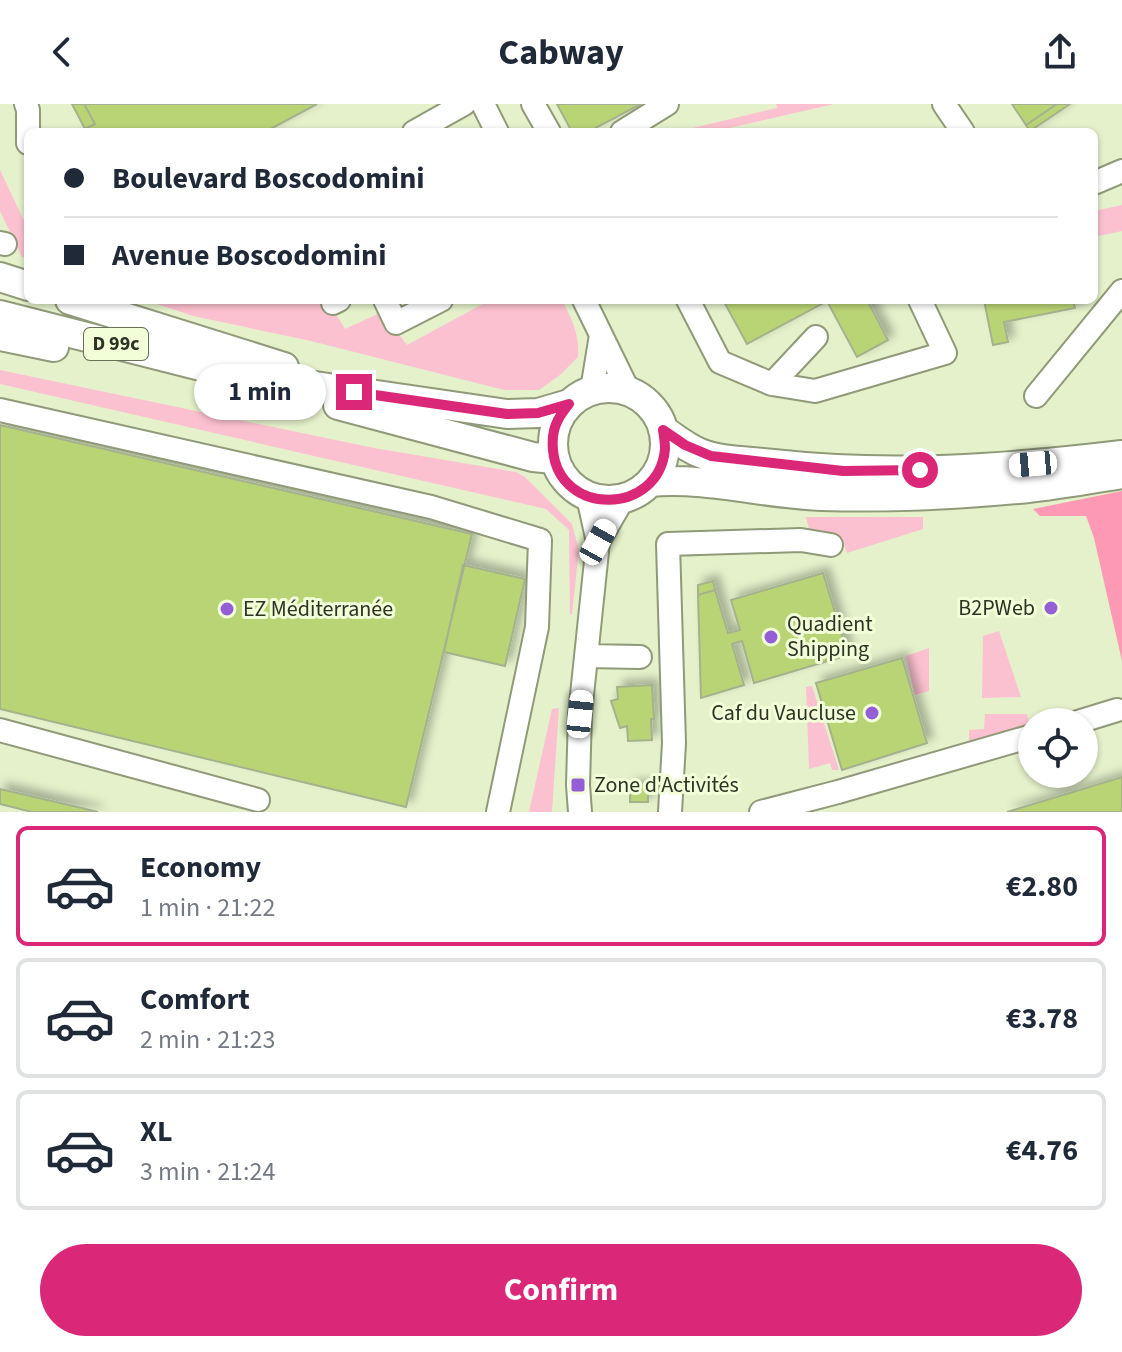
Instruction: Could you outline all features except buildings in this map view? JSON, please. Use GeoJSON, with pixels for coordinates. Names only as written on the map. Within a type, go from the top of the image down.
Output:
{"type":"FeatureCollection","features":[{"type":"Feature","properties":{"kind":"main road"},"geometry":{"type":"LineString","coordinates":[[0,277],[24,285]]}},
{"type":"Feature","properties":{"kind":"main road"},"geometry":{"type":"LineString","coordinates":[[83,304],[298,371],[323,388],[507,414],[538,413],[580,397],[610,388],[629,392],[641,398],[658,418],[665,449],[660,467],[638,493],[605,501],[588,497],[573,488],[561,475],[554,459],[552,439],[557,420],[580,397]]}},
{"type":"Feature","properties":{"kind":"main road","name":"D 99c"},"geometry":{"type":"LineString","coordinates":[[0,315],[232,374],[323,388]]}},
{"type":"Feature","properties":{"kind":"main road"},"geometry":{"type":"LineString","coordinates":[[0,336],[232,374],[399,423],[533,457],[554,459]]}},
{"type":"Feature","properties":{"kind":"main road"},"geometry":{"type":"LineString","coordinates":[[663,430],[685,445],[711,456],[843,471],[979,468],[1122,455]]}},
{"type":"Feature","properties":{"kind":"main road"},"geometry":{"type":"LineString","coordinates":[[650,482],[729,484],[808,495],[873,497],[1020,489],[1122,474]]}},
{"type":"Feature","properties":{"kind":"street"},"geometry":{"type":"LineString","coordinates":[[26,104],[28,128]]}},
{"type":"Feature","properties":{"kind":"street"},"geometry":{"type":"LineString","coordinates":[[423,124],[464,104]]}},
{"type":"Feature","properties":{"kind":"street"},"geometry":{"type":"LineString","coordinates":[[483,104],[495,128]]}},
{"type":"Feature","properties":{"kind":"street"},"geometry":{"type":"LineString","coordinates":[[533,104],[547,128]]}},
{"type":"Feature","properties":{"kind":"street"},"geometry":{"type":"LineString","coordinates":[[628,128],[667,104]]}},
{"type":"Feature","properties":{"kind":"street"},"geometry":{"type":"LineString","coordinates":[[944,104],[960,128]]}},
{"type":"Feature","properties":{"kind":"street"},"geometry":{"type":"LineString","coordinates":[[1098,181],[1122,171]]}},
{"type":"Feature","properties":{"kind":"street"},"geometry":{"type":"LineString","coordinates":[[1036,396],[1122,291]]}},
{"type":"Feature","properties":{"kind":"street"},"geometry":{"type":"LineString","coordinates":[[387,304],[396,323],[433,304]]}},
{"type":"Feature","properties":{"kind":"street"},"geometry":{"type":"LineString","coordinates":[[586,304],[629,392]]}},
{"type":"Feature","properties":{"kind":"street"},"geometry":{"type":"LineString","coordinates":[[690,304],[720,362],[772,384],[815,391],[945,353],[922,304]]}},
{"type":"Feature","properties":{"kind":"street"},"geometry":{"type":"LineString","coordinates":[[580,397],[601,335]]}},
{"type":"Feature","properties":{"kind":"street"},"geometry":{"type":"LineString","coordinates":[[772,384],[816,337]]}},
{"type":"Feature","properties":{"kind":"street"},"geometry":{"type":"LineString","coordinates":[[0,410],[431,507],[540,540],[537,627],[498,812]]}},
{"type":"Feature","properties":{"kind":"street"},"geometry":{"type":"LineString","coordinates":[[580,812],[580,714],[598,542],[588,497]]}},
{"type":"Feature","properties":{"kind":"street"},"geometry":{"type":"LineString","coordinates":[[598,542],[623,499]]}},
{"type":"Feature","properties":{"kind":"street"},"geometry":{"type":"LineString","coordinates":[[670,812],[674,743],[668,544],[801,540],[831,545]]}},
{"type":"Feature","properties":{"kind":"street"},"geometry":{"type":"LineString","coordinates":[[586,656],[640,657]]}},
{"type":"Feature","properties":{"kind":"street"},"geometry":{"type":"LineString","coordinates":[[1098,716],[1117,710]]}},
{"type":"Feature","properties":{"kind":"street"},"geometry":{"type":"LineString","coordinates":[[0,730],[258,800]]}},
{"type":"Feature","properties":{"kind":"street"},"geometry":{"type":"LineString","coordinates":[[761,812],[1018,740]]}},
{"type":"Feature","properties":{"kind":"shaded area"},"geometry":{"type":"Polygon","coordinates":[[[776,104],[834,104],[729,128],[693,128],[777,108],[776,104]]]}},
{"type":"Feature","properties":{"kind":"shaded area"},"geometry":{"type":"Polygon","coordinates":[[[0,170],[24,221],[24,257],[22,257],[0,211],[0,170]]]}},
{"type":"Feature","properties":{"kind":"shaded area"},"geometry":{"type":"Polygon","coordinates":[[[1122,205],[1122,231],[1098,236],[1098,210],[1122,205]]]}},
{"type":"Feature","properties":{"kind":"shaded area"},"geometry":{"type":"Polygon","coordinates":[[[157,304],[329,304],[345,329],[382,312],[407,345],[483,304],[564,304],[578,342],[578,357],[539,390],[504,390],[311,341],[193,316],[157,304]]]}},
{"type":"Feature","properties":{"kind":"shaded area"},"geometry":{"type":"Polygon","coordinates":[[[0,370],[374,448],[516,472],[525,477],[572,524],[579,550],[572,614],[569,530],[546,509],[0,384],[0,370]]]}},
{"type":"Feature","properties":{"kind":"shaded area"},"geometry":{"type":"Polygon","coordinates":[[[1122,491],[1122,661],[1094,538],[1086,516],[1040,516],[1033,509],[1122,491]]]}},
{"type":"Feature","properties":{"kind":"shaded area"},"geometry":{"type":"Polygon","coordinates":[[[806,517],[923,517],[923,529],[847,553],[837,536],[810,533],[806,517]]]}},
{"type":"Feature","properties":{"kind":"shaded area"},"geometry":{"type":"Polygon","coordinates":[[[999,631],[1021,697],[982,698],[983,636],[999,631]]]}},
{"type":"Feature","properties":{"kind":"shaded area"},"geometry":{"type":"Polygon","coordinates":[[[929,648],[929,691],[915,695],[906,656],[929,648]]]}},
{"type":"Feature","properties":{"kind":"shaded area"},"geometry":{"type":"Polygon","coordinates":[[[812,686],[839,770],[832,770],[830,763],[809,769],[806,687],[812,686]]]}},
{"type":"Feature","properties":{"kind":"shaded area"},"geometry":{"type":"Polygon","coordinates":[[[559,708],[552,812],[529,812],[552,709],[559,708]]]}},
{"type":"Feature","properties":{"kind":"shaded area"},"geometry":{"type":"Polygon","coordinates":[[[985,714],[1018,714],[1018,730],[972,743],[969,740],[969,730],[984,729],[985,714]]]}},
{"type":"Feature","properties":{"kind":"place","name":"B2PWeb"},"geometry":{"type":"Point","coordinates":[1051,608]}},
{"type":"Feature","properties":{"kind":"place","name":"EZ Méditerranée"},"geometry":{"type":"Point","coordinates":[227,609]}},
{"type":"Feature","properties":{"kind":"place","name":"Quadient Shipping"},"geometry":{"type":"Point","coordinates":[771,637]}},
{"type":"Feature","properties":{"kind":"place","name":"Caf du Vaucluse"},"geometry":{"type":"Point","coordinates":[872,713]}},
{"type":"Feature","properties":{"kind":"place","name":"Zone d'Activités"},"geometry":{"type":"Point","coordinates":[578,785]}},
{"type":"Feature","properties":{"kind":"route"},"geometry":{"type":"LineString","coordinates":[[354,392],[507,414],[538,413],[569,404],[557,420],[552,439],[554,459],[561,475],[573,488],[588,497],[605,501],[638,493],[650,482],[660,467],[665,449],[663,430],[699,453],[732,460],[843,471],[920,470]]}}]}
